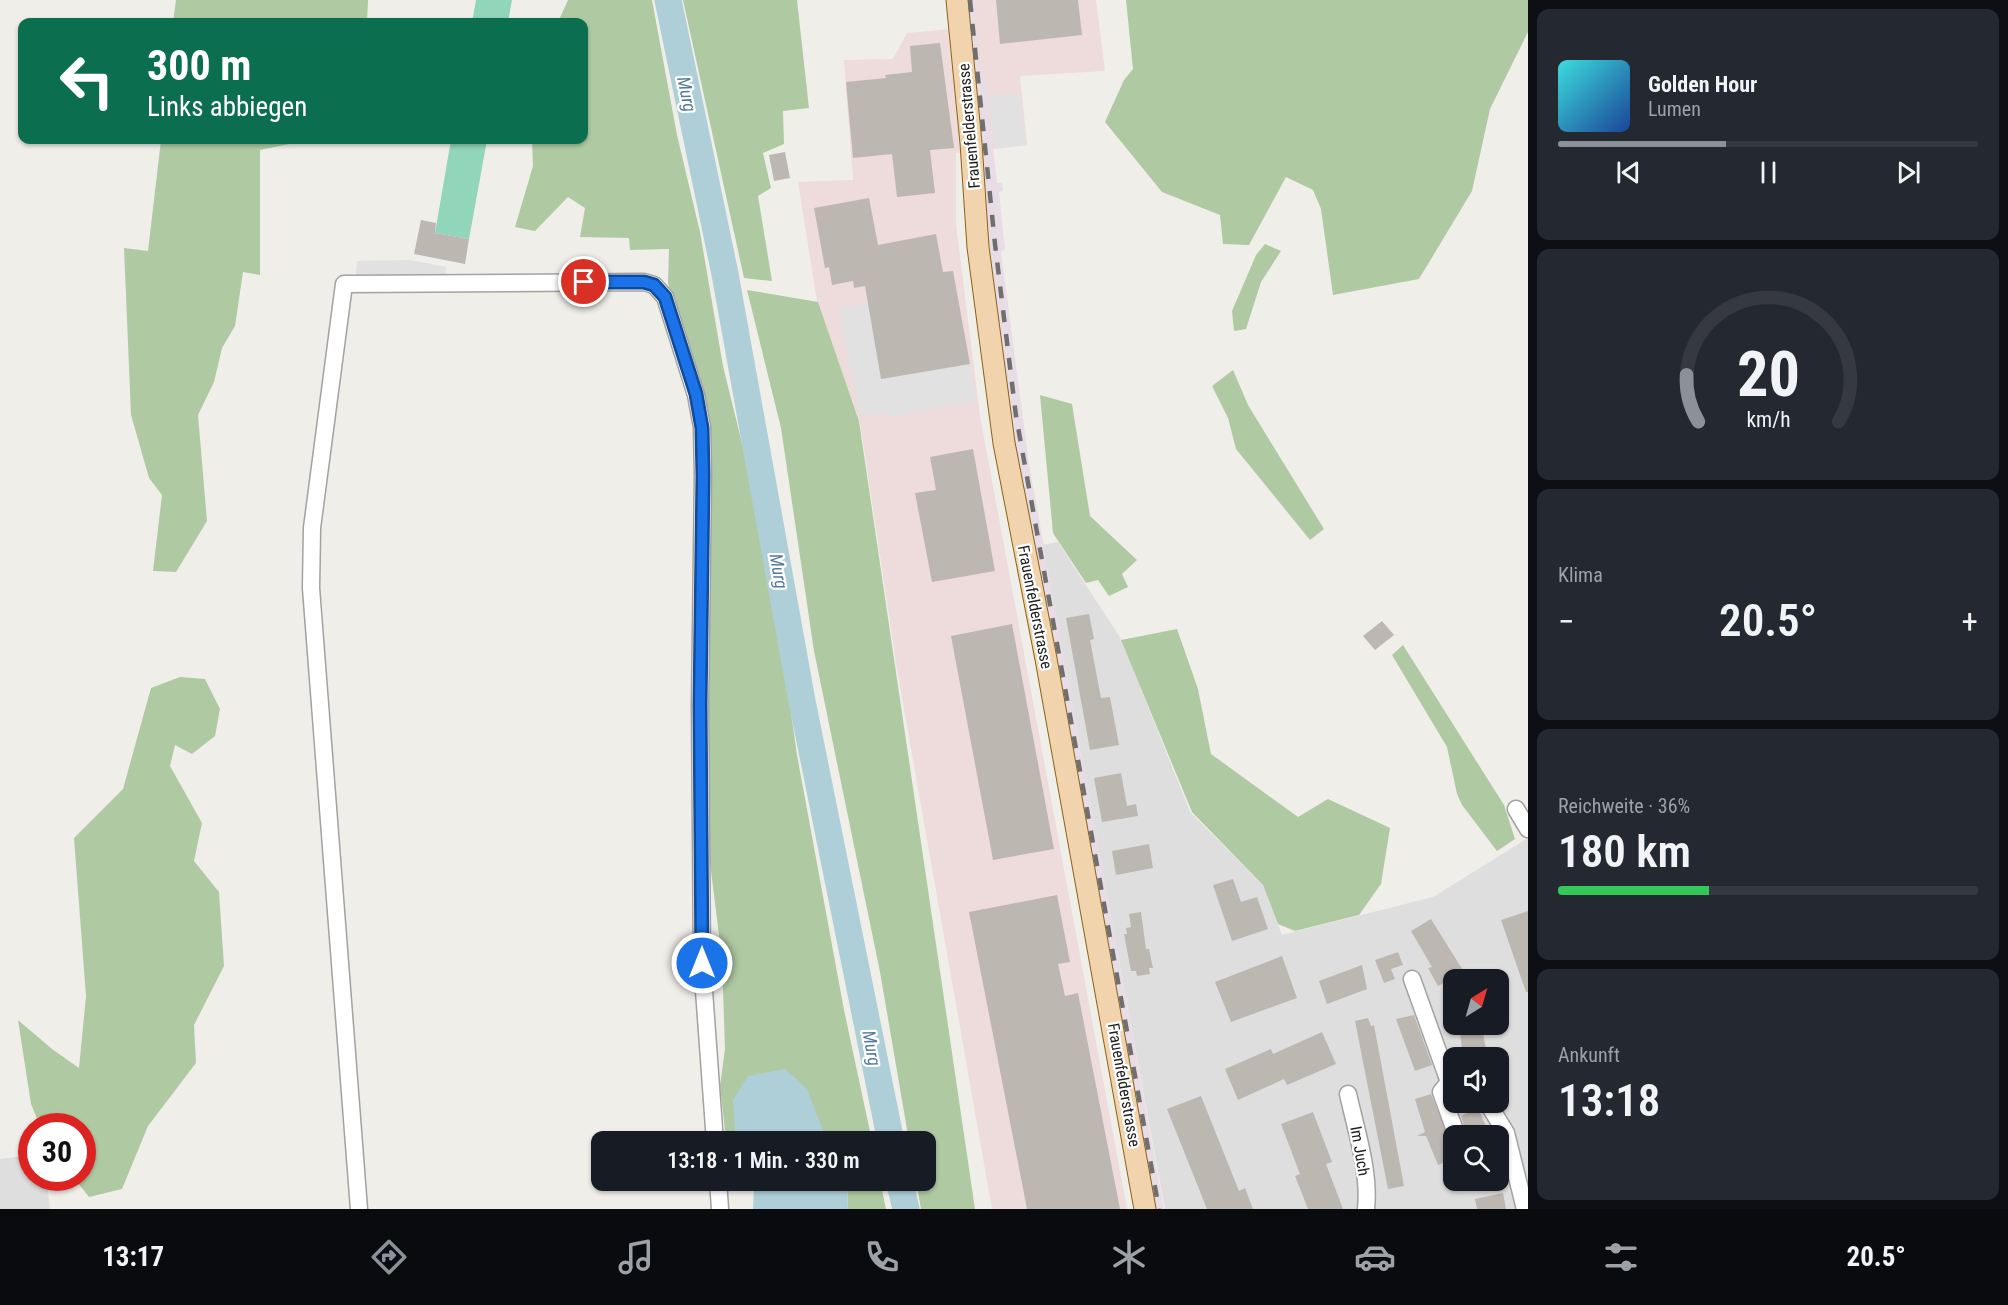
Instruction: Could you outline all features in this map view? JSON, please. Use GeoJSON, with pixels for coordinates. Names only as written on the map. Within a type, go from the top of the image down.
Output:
{"type":"FeatureCollection","features":[{"type":"Feature","properties":{"kind":"main road","name":"Frauenfelderstrasse"},"geometry":{"type":"LineString","coordinates":[[957,0],[971,143],[978,247],[1004,443],[1053,693],[1145,1209]]}},
{"type":"Feature","properties":{"kind":"street"},"geometry":{"type":"LineString","coordinates":[[358,1209],[311,588],[312,528],[344,284],[644,282],[654,285],[665,297],[696,394],[702,428],[700,705],[702,963],[714,1131]]}},
{"type":"Feature","properties":{"kind":"street"},"geometry":{"type":"LineString","coordinates":[[1516,809],[1528,829]]}},
{"type":"Feature","properties":{"kind":"street"},"geometry":{"type":"LineString","coordinates":[[1412,979],[1443,1062]]}},
{"type":"Feature","properties":{"kind":"street","name":"Im Juch"},"geometry":{"type":"LineString","coordinates":[[1348,1094],[1359,1144],[1367,1196],[1366,1209]]}},
{"type":"Feature","properties":{"kind":"street"},"geometry":{"type":"LineString","coordinates":[[1494,1113],[1506,1133],[1525,1209]]}},
{"type":"Feature","properties":{"kind":"street"},"geometry":{"type":"LineString","coordinates":[[719,1191],[720,1209]]}},
{"type":"Feature","properties":{"kind":"shaded area"},"geometry":{"type":"Polygon","coordinates":[[[965,0],[974,0],[981,71],[984,71],[997,183],[1002,183],[1003,191],[999,192],[1005,250],[1001,252],[1029,464],[1164,1209],[1154,1209],[1011,417],[988,245],[965,0]]]}},
{"type":"Feature","properties":{"kind":"shaded area"},"geometry":{"type":"Polygon","coordinates":[[[973,0],[1096,0],[1105,71],[1020,76],[1027,145],[956,153],[956,224],[980,416],[1127,1209],[992,1209],[897,669],[860,422],[817,301],[798,182],[853,180],[844,60],[893,59],[907,33],[975,27],[973,0]]]}},
{"type":"Feature","properties":{"kind":"shaded area"},"geometry":{"type":"Polygon","coordinates":[[[1020,93],[1026,145],[995,149],[989,96],[1020,93]]]}},
{"type":"Feature","properties":{"kind":"shaded area"},"geometry":{"type":"Polygon","coordinates":[[[410,260],[446,267],[445,282],[355,283],[357,261],[410,260]]]}},
{"type":"Feature","properties":{"kind":"shaded area"},"geometry":{"type":"Polygon","coordinates":[[[868,303],[970,364],[976,401],[889,417],[887,412],[860,416],[838,308],[868,303]]]}},
{"type":"Feature","properties":{"kind":"shaded area"},"geometry":{"type":"Polygon","coordinates":[[[1058,542],[1121,639],[1190,812],[1263,885],[1282,935],[1433,897],[1528,838],[1528,1209],[1165,1209],[1042,545],[1058,542]]]}},
{"type":"Feature","properties":{"kind":"shaded area"},"geometry":{"type":"Polygon","coordinates":[[[18,1157],[18,1191],[48,1191],[50,1209],[0,1209],[0,1159],[18,1157]]]}},
{"type":"Feature","properties":{"kind":"green space"},"geometry":{"type":"Polygon","coordinates":[[[176,0],[368,0],[367,18],[174,18],[176,0]]]}},
{"type":"Feature","properties":{"kind":"green space"},"geometry":{"type":"Polygon","coordinates":[[[476,0],[512,0],[509,18],[473,18],[476,0]]]}},
{"type":"Feature","properties":{"kind":"green space"},"geometry":{"type":"Polygon","coordinates":[[[568,0],[652,0],[677,135],[700,232],[723,366],[751,480],[782,649],[797,755],[844,1010],[870,1131],[822,1131],[820,1126],[725,1131],[720,1086],[725,1049],[722,959],[702,799],[709,472],[668,283],[669,249],[630,250],[629,238],[580,237],[585,208],[568,197],[535,231],[515,227],[533,166],[532,144],[588,144],[588,18],[560,18],[568,0]]]}},
{"type":"Feature","properties":{"kind":"green space"},"geometry":{"type":"Polygon","coordinates":[[[683,0],[797,0],[809,108],[783,111],[784,144],[763,153],[771,188],[758,196],[772,281],[744,278],[683,0]]]}},
{"type":"Feature","properties":{"kind":"green space"},"geometry":{"type":"Polygon","coordinates":[[[1126,0],[1528,0],[1528,32],[1490,109],[1472,191],[1419,279],[1333,295],[1321,209],[1313,190],[1286,177],[1249,245],[1223,244],[1220,215],[1162,192],[1105,122],[1124,80],[1133,69],[1126,0]]]}},
{"type":"Feature","properties":{"kind":"green space"},"geometry":{"type":"Polygon","coordinates":[[[161,144],[289,144],[260,150],[260,275],[243,272],[235,326],[222,348],[214,382],[198,415],[207,521],[176,572],[153,571],[162,495],[149,478],[131,415],[124,248],[148,251],[161,144]]]}},
{"type":"Feature","properties":{"kind":"green space"},"geometry":{"type":"Polygon","coordinates":[[[450,144],[486,144],[469,239],[435,233],[450,144]]]}},
{"type":"Feature","properties":{"kind":"green space"},"geometry":{"type":"Polygon","coordinates":[[[1265,244],[1281,251],[1261,282],[1246,329],[1234,331],[1232,311],[1256,255],[1265,244]]]}},
{"type":"Feature","properties":{"kind":"green space"},"geometry":{"type":"Polygon","coordinates":[[[747,290],[818,302],[859,421],[975,1209],[921,1209],[918,1191],[936,1191],[936,1131],[907,1131],[880,972],[814,651],[781,428],[747,290]]]}},
{"type":"Feature","properties":{"kind":"green space"},"geometry":{"type":"Polygon","coordinates":[[[1233,370],[1248,405],[1324,529],[1310,540],[1236,449],[1228,418],[1212,386],[1233,370]]]}},
{"type":"Feature","properties":{"kind":"green space"},"geometry":{"type":"Polygon","coordinates":[[[1040,395],[1072,404],[1090,516],[1137,560],[1122,574],[1128,587],[1109,596],[1098,580],[1086,583],[1053,533],[1040,395]]]}},
{"type":"Feature","properties":{"kind":"green space"},"geometry":{"type":"Polygon","coordinates":[[[1177,629],[1198,689],[1211,754],[1298,817],[1328,799],[1390,828],[1381,884],[1359,915],[1295,931],[1278,924],[1263,885],[1192,812],[1121,640],[1177,629]]]}},
{"type":"Feature","properties":{"kind":"green space"},"geometry":{"type":"Polygon","coordinates":[[[1403,645],[1504,805],[1515,839],[1497,851],[1462,805],[1457,794],[1447,747],[1392,655],[1403,645]]]}},
{"type":"Feature","properties":{"kind":"green space"},"geometry":{"type":"Polygon","coordinates":[[[180,677],[205,679],[220,709],[215,736],[192,754],[175,745],[170,766],[202,823],[194,861],[219,892],[224,966],[194,1025],[196,1063],[148,1126],[122,1189],[89,1197],[84,1191],[96,1191],[96,1113],[35,1113],[31,1104],[18,1020],[79,1068],[86,996],[74,838],[123,789],[151,688],[180,677]]]}},
{"type":"Feature","properties":{"kind":"green space"},"geometry":{"type":"Polygon","coordinates":[[[847,1191],[882,1191],[886,1209],[848,1209],[847,1191]]]}},
{"type":"Feature","properties":{"kind":"water"},"geometry":{"type":"Polygon","coordinates":[[[785,1069],[807,1089],[823,1131],[736,1131],[733,1100],[748,1076],[785,1069]]]}},
{"type":"Feature","properties":{"kind":"water"},"geometry":{"type":"Polygon","coordinates":[[[754,1191],[847,1191],[848,1209],[753,1209],[754,1191]]]}},
{"type":"Feature","properties":{"kind":"building"},"geometry":{"type":"Polygon","coordinates":[[[996,0],[1078,0],[1082,35],[1000,44],[996,0]]]}},
{"type":"Feature","properties":{"kind":"building"},"geometry":{"type":"Polygon","coordinates":[[[940,43],[954,148],[930,150],[935,193],[897,197],[892,154],[853,158],[846,82],[886,78],[885,75],[912,72],[910,46],[940,43]]]}},
{"type":"Feature","properties":{"kind":"building"},"geometry":{"type":"Polygon","coordinates":[[[785,152],[790,178],[774,181],[769,155],[785,152]]]}},
{"type":"Feature","properties":{"kind":"building"},"geometry":{"type":"Polygon","coordinates":[[[869,198],[878,245],[936,234],[943,272],[953,271],[970,364],[881,379],[865,286],[854,288],[853,281],[832,285],[829,267],[825,268],[814,208],[869,198]]]}},
{"type":"Feature","properties":{"kind":"building"},"geometry":{"type":"Polygon","coordinates":[[[421,220],[436,223],[435,233],[469,239],[465,264],[414,254],[421,220]]]}},
{"type":"Feature","properties":{"kind":"building"},"geometry":{"type":"Polygon","coordinates":[[[973,449],[995,571],[932,582],[915,493],[936,490],[930,457],[973,449]]]}},
{"type":"Feature","properties":{"kind":"building"},"geometry":{"type":"Polygon","coordinates":[[[1089,614],[1094,639],[1090,640],[1101,698],[1110,697],[1119,745],[1090,750],[1066,618],[1089,614]]]}},
{"type":"Feature","properties":{"kind":"building"},"geometry":{"type":"Polygon","coordinates":[[[1382,621],[1394,635],[1375,650],[1363,636],[1382,621]]]}},
{"type":"Feature","properties":{"kind":"building"},"geometry":{"type":"Polygon","coordinates":[[[1012,624],[1054,849],[993,860],[951,636],[1012,624]]]}},
{"type":"Feature","properties":{"kind":"building"},"geometry":{"type":"Polygon","coordinates":[[[1121,773],[1127,806],[1136,804],[1138,816],[1102,822],[1094,778],[1121,773]]]}},
{"type":"Feature","properties":{"kind":"building"},"geometry":{"type":"Polygon","coordinates":[[[1149,844],[1153,868],[1116,875],[1112,851],[1149,844]]]}},
{"type":"Feature","properties":{"kind":"building"},"geometry":{"type":"Polygon","coordinates":[[[1233,879],[1241,902],[1257,897],[1268,929],[1232,941],[1213,885],[1233,879]]]}},
{"type":"Feature","properties":{"kind":"building"},"geometry":{"type":"Polygon","coordinates":[[[1057,895],[1070,962],[1058,964],[1065,996],[1078,993],[1120,1209],[1027,1209],[969,912],[1057,895]]]}},
{"type":"Feature","properties":{"kind":"building"},"geometry":{"type":"Polygon","coordinates":[[[1528,911],[1528,992],[1526,992],[1501,920],[1528,911]]]}},
{"type":"Feature","properties":{"kind":"building"},"geometry":{"type":"Polygon","coordinates":[[[1141,912],[1146,949],[1149,949],[1153,968],[1149,968],[1150,974],[1137,976],[1136,971],[1131,971],[1124,934],[1127,934],[1126,928],[1131,927],[1129,914],[1141,912]]]}},
{"type":"Feature","properties":{"kind":"building"},"geometry":{"type":"Polygon","coordinates":[[[1431,919],[1462,969],[1443,969],[1443,983],[1438,986],[1428,968],[1432,967],[1411,931],[1431,919]]]}},
{"type":"Feature","properties":{"kind":"building"},"geometry":{"type":"Polygon","coordinates":[[[1398,952],[1403,965],[1391,969],[1395,979],[1384,983],[1375,960],[1398,952]]]}},
{"type":"Feature","properties":{"kind":"building"},"geometry":{"type":"Polygon","coordinates":[[[1282,956],[1297,998],[1231,1022],[1215,982],[1282,956]]]}},
{"type":"Feature","properties":{"kind":"building"},"geometry":{"type":"Polygon","coordinates":[[[1362,965],[1367,989],[1327,1004],[1319,981],[1362,965]]]}},
{"type":"Feature","properties":{"kind":"building"},"geometry":{"type":"Polygon","coordinates":[[[1414,1015],[1432,1065],[1415,1071],[1396,1019],[1414,1015]]]}},
{"type":"Feature","properties":{"kind":"building"},"geometry":{"type":"Polygon","coordinates":[[[1368,1018],[1371,1026],[1374,1025],[1404,1186],[1388,1189],[1355,1021],[1368,1018]]]}},
{"type":"Feature","properties":{"kind":"building"},"geometry":{"type":"Polygon","coordinates":[[[1322,1032],[1336,1064],[1287,1085],[1284,1079],[1238,1100],[1225,1069],[1271,1049],[1273,1054],[1322,1032]]]}},
{"type":"Feature","properties":{"kind":"building"},"geometry":{"type":"Polygon","coordinates":[[[1460,1035],[1483,1035],[1486,1047],[1462,1047],[1460,1035]]]}},
{"type":"Feature","properties":{"kind":"building"},"geometry":{"type":"Polygon","coordinates":[[[1431,1094],[1444,1125],[1443,1163],[1438,1165],[1426,1136],[1417,1136],[1425,1132],[1415,1099],[1431,1094]]]}},
{"type":"Feature","properties":{"kind":"building"},"geometry":{"type":"Polygon","coordinates":[[[1201,1096],[1239,1191],[1245,1188],[1253,1209],[1207,1209],[1167,1109],[1201,1096]]]}},
{"type":"Feature","properties":{"kind":"building"},"geometry":{"type":"Polygon","coordinates":[[[1313,1112],[1332,1162],[1326,1164],[1343,1209],[1308,1209],[1295,1176],[1300,1174],[1281,1124],[1313,1112]]]}},
{"type":"Feature","properties":{"kind":"building"},"geometry":{"type":"Polygon","coordinates":[[[1467,1113],[1480,1113],[1485,1125],[1464,1125],[1461,1116],[1467,1113]]]}},
{"type":"Feature","properties":{"kind":"building"},"geometry":{"type":"Polygon","coordinates":[[[1503,1193],[1506,1209],[1477,1209],[1475,1199],[1503,1193]]]}},
{"type":"Feature","properties":{"kind":"waterway","name":"Murg"},"geometry":{"type":"LineString","coordinates":[[668,0],[725,274],[802,701],[889,1131]]}},
{"type":"Feature","properties":{"kind":"waterway","name":"Murg"},"geometry":{"type":"LineString","coordinates":[[902,1191],[906,1209]]}},
{"type":"Feature","properties":{"kind":"railway"},"geometry":{"type":"LineString","coordinates":[[970,0],[995,244],[1016,416],[1159,1209]]}},
{"type":"Feature","properties":{"kind":"route"},"geometry":{"type":"LineString","coordinates":[[584,282],[644,282],[654,285],[665,297],[696,394],[702,428],[700,705],[702,963]]}}]}
